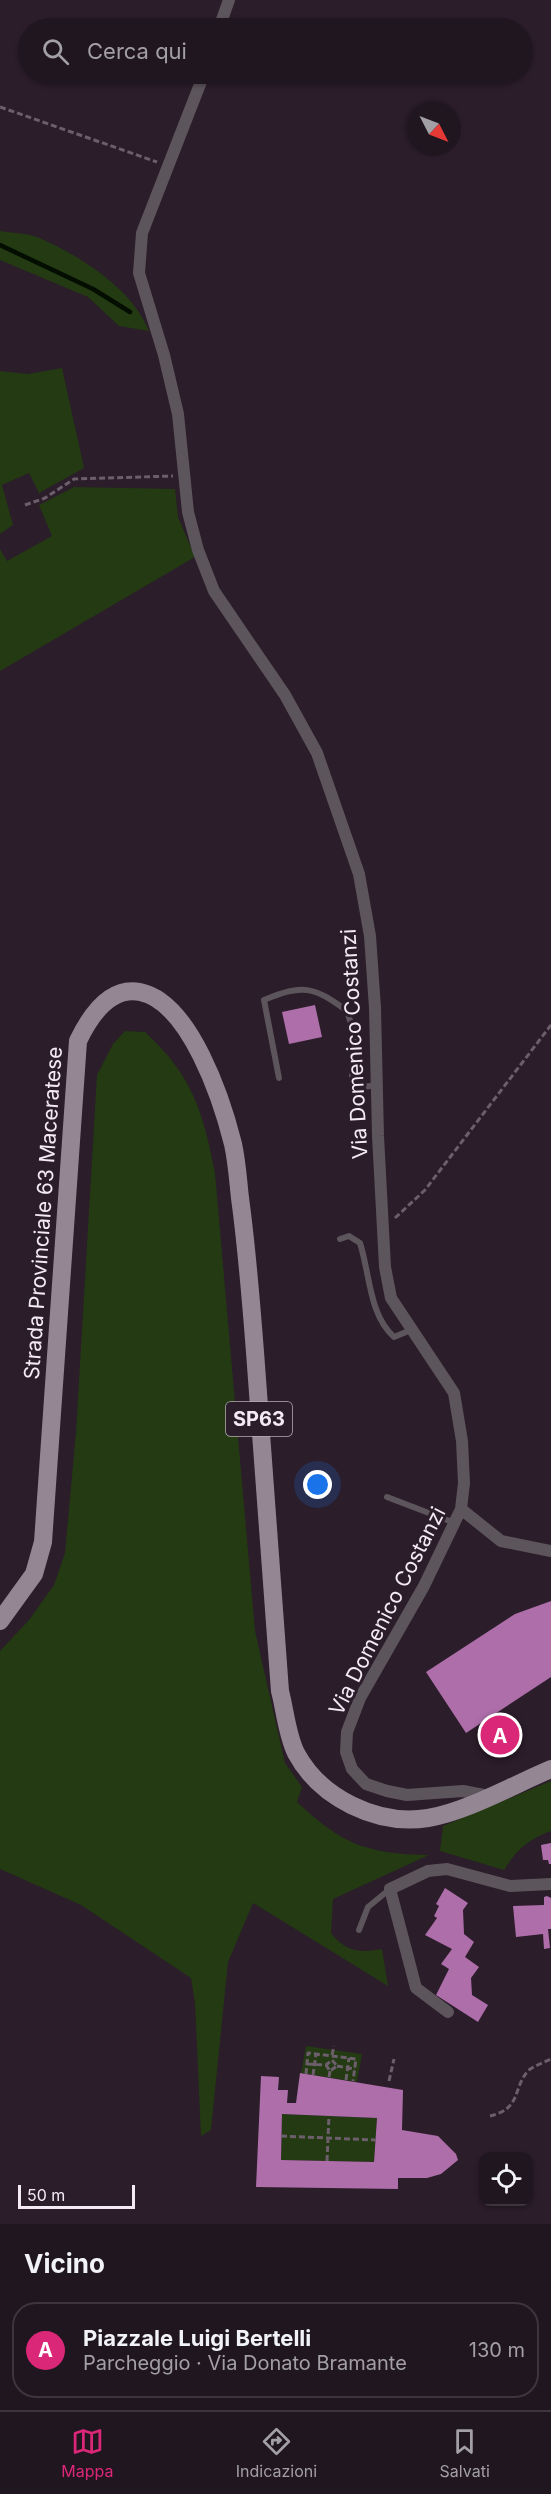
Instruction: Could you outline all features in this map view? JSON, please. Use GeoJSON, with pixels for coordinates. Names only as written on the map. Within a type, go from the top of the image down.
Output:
{"type":"FeatureCollection","features":[{"type":"Feature","properties":{"kind":"main road","name":"Strada Provinciale 63 Maceratese"},"geometry":{"type":"LineString","coordinates":[[0,1621],[34,1574],[43,1542],[78,1041],[91,1015],[111,998],[132,990],[150,994],[170,1007],[192,1040],[209,1073],[234,1147],[247,1247],[280,1691],[295,1751],[307,1769],[339,1797],[357,1808],[386,1817],[427,1818],[489,1796],[551,1769]]}},
{"type":"Feature","properties":{"kind":"street"},"geometry":{"type":"LineString","coordinates":[[223,18],[229,0]]}},
{"type":"Feature","properties":{"kind":"street","name":"Via Domenico Costanzi"},"geometry":{"type":"LineString","coordinates":[[200,84],[170,167],[142,233],[139,273],[164,355],[178,414],[188,512],[198,550],[214,591],[285,695],[317,753],[359,874],[370,936],[385,1267],[391,1298],[454,1393],[463,1462],[464,1483],[461,1509],[424,1586],[360,1698],[347,1732],[345,1752],[352,1769],[366,1784],[387,1791],[407,1795],[463,1791],[489,1796]]}},
{"type":"Feature","properties":{"kind":"street"},"geometry":{"type":"LineString","coordinates":[[461,1509],[501,1542],[551,1551]]}},
{"type":"Feature","properties":{"kind":"street"},"geometry":{"type":"LineString","coordinates":[[448,2012],[416,1988],[390,1889],[428,1871],[447,1869],[510,1886],[551,1884]]}},
{"type":"Feature","properties":{"kind":"lane"},"geometry":{"type":"LineString","coordinates":[[279,1078],[264,1000],[291,989],[314,990],[347,1011],[354,1033],[352,1076],[363,1087],[377,1085]]}},
{"type":"Feature","properties":{"kind":"lane"},"geometry":{"type":"LineString","coordinates":[[340,1239],[349,1236],[360,1243],[377,1313],[383,1328],[394,1337],[411,1330]]}},
{"type":"Feature","properties":{"kind":"lane"},"geometry":{"type":"LineString","coordinates":[[387,1497],[455,1523]]}},
{"type":"Feature","properties":{"kind":"lane"},"geometry":{"type":"LineString","coordinates":[[359,1930],[368,1907],[390,1889]]}},
{"type":"Feature","properties":{"kind":"path"},"geometry":{"type":"LineString","coordinates":[[0,107],[74,131],[170,167]]}},
{"type":"Feature","properties":{"kind":"path"},"geometry":{"type":"LineString","coordinates":[[25,505],[45,498],[74,479],[184,476]]}},
{"type":"Feature","properties":{"kind":"path"},"geometry":{"type":"LineString","coordinates":[[383,1229],[425,1190],[551,1025]]}},
{"type":"Feature","properties":{"kind":"path"},"geometry":{"type":"LineString","coordinates":[[326,2065],[332,2058],[334,2046]]}},
{"type":"Feature","properties":{"kind":"path"},"geometry":{"type":"LineString","coordinates":[[306,2074],[308,2053],[332,2058],[356,2059],[353,2081]]}},
{"type":"Feature","properties":{"kind":"path"},"geometry":{"type":"LineString","coordinates":[[313,2075],[316,2054]]}},
{"type":"Feature","properties":{"kind":"path"},"geometry":{"type":"LineString","coordinates":[[332,2058],[337,2066],[355,2069]]}},
{"type":"Feature","properties":{"kind":"path"},"geometry":{"type":"LineString","coordinates":[[346,2080],[349,2058]]}},
{"type":"Feature","properties":{"kind":"path"},"geometry":{"type":"LineString","coordinates":[[389,2081],[394,2059]]}},
{"type":"Feature","properties":{"kind":"path"},"geometry":{"type":"LineString","coordinates":[[490,2116],[498,2114],[513,2104],[529,2071],[551,2059]]}},
{"type":"Feature","properties":{"kind":"path"},"geometry":{"type":"LineString","coordinates":[[307,2064],[326,2065]]}},
{"type":"Feature","properties":{"kind":"path"},"geometry":{"type":"LineString","coordinates":[[326,2065],[330,2071],[329,2078]]}},
{"type":"Feature","properties":{"kind":"path"},"geometry":{"type":"LineString","coordinates":[[330,2071],[337,2066]]}},
{"type":"Feature","properties":{"kind":"path"},"geometry":{"type":"LineString","coordinates":[[327,2161],[329,2116]]}},
{"type":"Feature","properties":{"kind":"path"},"geometry":{"type":"LineString","coordinates":[[282,2136],[376,2139]]}},
{"type":"Feature","properties":{"kind":"green space"},"geometry":{"type":"Polygon","coordinates":[[[0,231],[37,237],[86,263],[117,287],[130,301],[141,315],[149,331],[119,326],[88,297],[0,260],[0,231]]]}},
{"type":"Feature","properties":{"kind":"green space"},"geometry":{"type":"Polygon","coordinates":[[[62,368],[84,468],[39,493],[29,473],[2,485],[13,525],[0,534],[0,371],[28,374],[62,368]]]}},
{"type":"Feature","properties":{"kind":"green space"},"geometry":{"type":"Polygon","coordinates":[[[74,487],[175,489],[178,517],[195,557],[0,671],[0,549],[7,561],[52,536],[39,505],[74,487]]]}},
{"type":"Feature","properties":{"kind":"green space"},"geometry":{"type":"Polygon","coordinates":[[[125,1031],[145,1032],[174,1064],[194,1096],[211,1151],[215,1173],[255,1631],[285,1763],[302,1787],[297,1802],[328,1828],[356,1844],[388,1852],[429,1855],[333,1899],[331,1933],[342,1944],[354,1950],[382,1949],[388,1986],[253,1903],[228,1962],[211,2130],[201,2136],[195,2003],[191,1978],[81,1905],[0,1869],[0,1651],[29,1620],[54,1585],[65,1553],[76,1432],[97,1075],[113,1044],[125,1031]]]}},
{"type":"Feature","properties":{"kind":"green space"},"geometry":{"type":"Polygon","coordinates":[[[551,1781],[551,1831],[524,1846],[504,1870],[440,1851],[443,1826],[551,1781]]]}},
{"type":"Feature","properties":{"kind":"green space"},"geometry":{"type":"Polygon","coordinates":[[[306,2046],[362,2054],[357,2082],[301,2073],[306,2046]]]}},
{"type":"Feature","properties":{"kind":"green space"},"geometry":{"type":"Polygon","coordinates":[[[282,2114],[377,2118],[374,2162],[281,2160],[282,2114]]]}},
{"type":"Feature","properties":{"kind":"building"},"geometry":{"type":"Polygon","coordinates":[[[315,1005],[322,1037],[289,1044],[282,1012],[315,1005]]]}},
{"type":"Feature","properties":{"kind":"building"},"geometry":{"type":"Polygon","coordinates":[[[551,1601],[551,1677],[466,1733],[426,1672],[515,1614],[551,1601]]]}},
{"type":"Feature","properties":{"kind":"building"},"geometry":{"type":"Polygon","coordinates":[[[551,1843],[551,1864],[549,1864],[548,1860],[543,1860],[541,1845],[551,1843]]]}},
{"type":"Feature","properties":{"kind":"building"},"geometry":{"type":"Polygon","coordinates":[[[445,1888],[468,1903],[463,1910],[464,1934],[474,1942],[465,1957],[479,1967],[471,1978],[472,1995],[488,2005],[478,2022],[436,1995],[449,1969],[441,1964],[452,1949],[425,1935],[437,1918],[434,1916],[439,1906],[436,1904],[445,1888]]]}},
{"type":"Feature","properties":{"kind":"building"},"geometry":{"type":"Polygon","coordinates":[[[544,1897],[551,1898],[551,1929],[548,1929],[550,1948],[544,1949],[543,1934],[516,1937],[513,1906],[544,1905],[544,1897]]]}},
{"type":"Feature","properties":{"kind":"building"},"geometry":{"type":"Polygon","coordinates":[[[300,2073],[403,2090],[402,2130],[438,2136],[456,2154],[458,2160],[441,2174],[427,2178],[398,2178],[398,2189],[256,2187],[261,2076],[279,2077],[278,2090],[288,2090],[287,2103],[296,2103],[300,2073]],[[282,2114],[281,2160],[374,2162],[377,2118],[282,2114]]]}},
{"type":"Feature","properties":{"kind":"waterway"},"geometry":{"type":"LineString","coordinates":[[0,245],[93,289],[130,312]]}},
{"type":"Feature","properties":{"kind":"place","name":"Piazzale Luigi Bertelli"},"geometry":{"type":"Point","coordinates":[500,1735]}}]}
